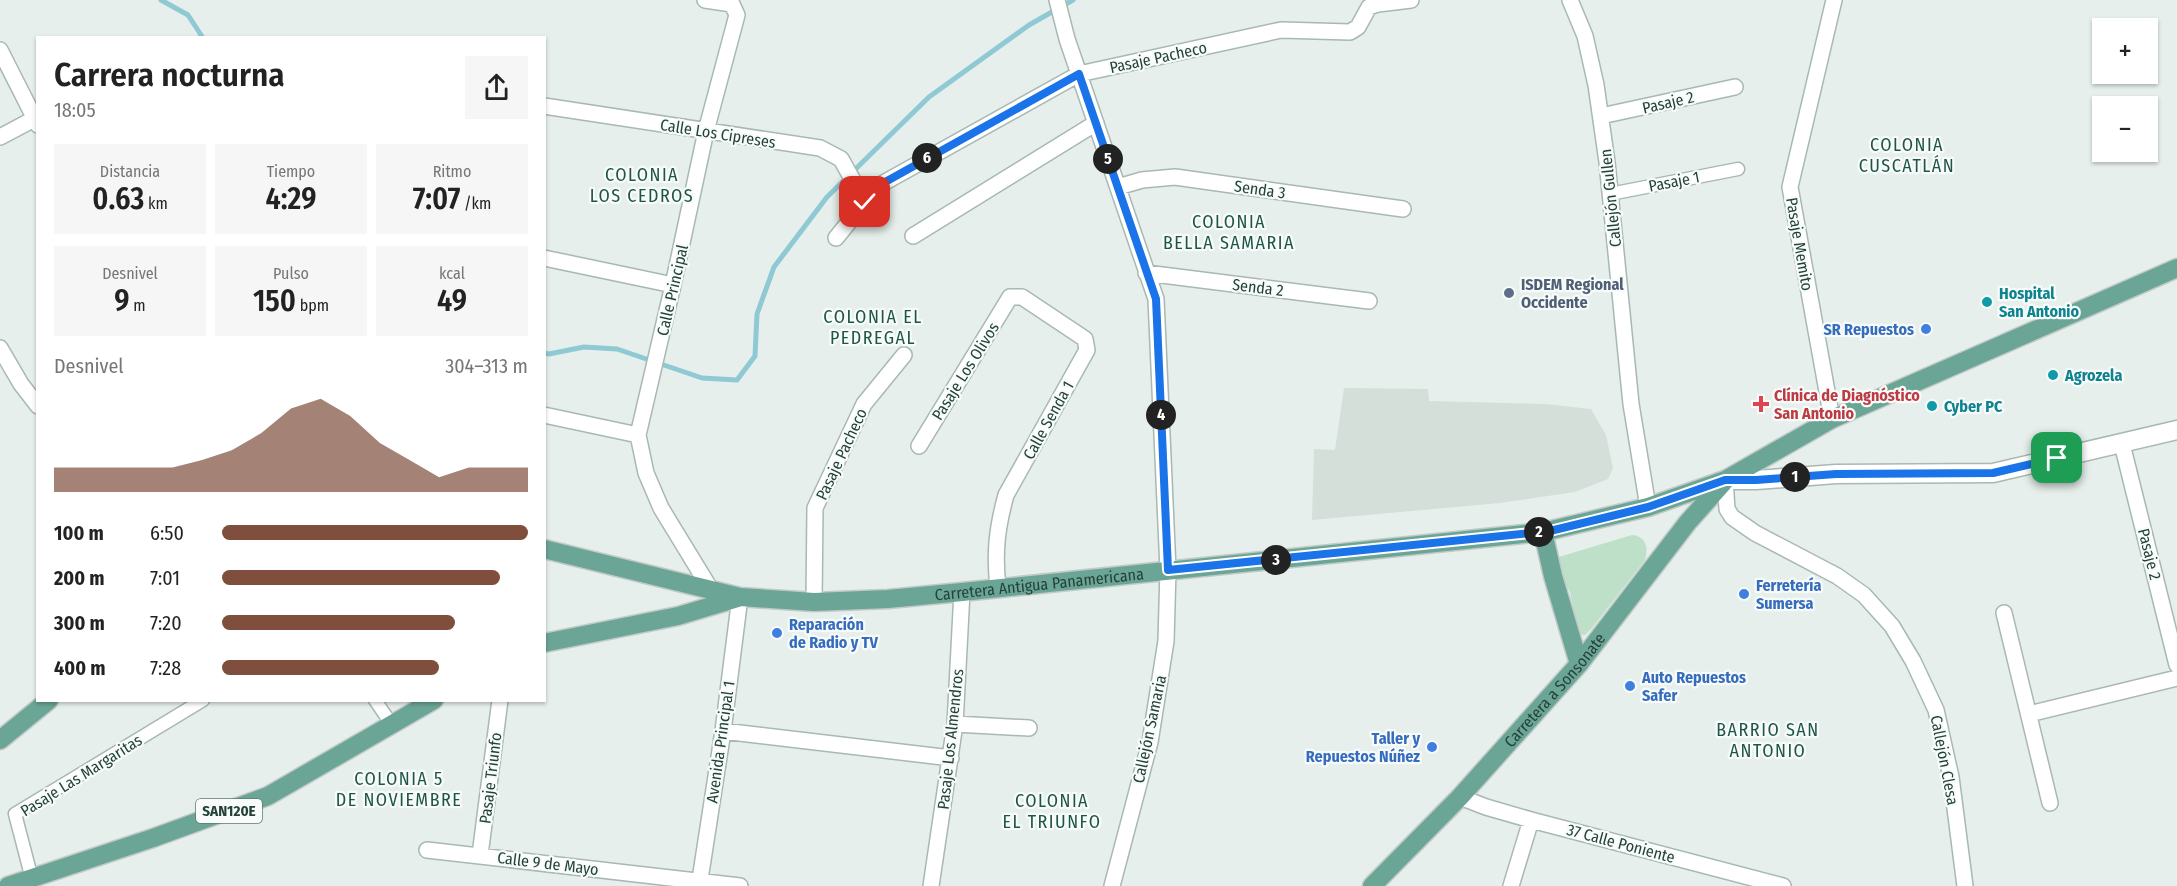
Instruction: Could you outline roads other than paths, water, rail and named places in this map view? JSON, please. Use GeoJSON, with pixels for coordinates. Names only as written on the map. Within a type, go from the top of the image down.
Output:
{"type":"FeatureCollection","features":[{"type":"Feature","properties":{"kind":"main road"},"geometry":{"type":"LineString","coordinates":[[1725,480],[1832,419],[2177,268]]}},
{"type":"Feature","properties":{"kind":"main road","name":"Carretera Antigua Panamericana"},"geometry":{"type":"LineString","coordinates":[[546,549],[740,597],[814,602],[888,599],[1543,532],[1648,507],[1725,480]]}},
{"type":"Feature","properties":{"kind":"main road","name":"Carretera a Sonsonate"},"geometry":{"type":"LineString","coordinates":[[1372,886],[1460,797],[1579,664],[1688,522],[1725,480]]}},
{"type":"Feature","properties":{"kind":"main road"},"geometry":{"type":"LineString","coordinates":[[1543,532],[1553,576],[1579,664]]}},
{"type":"Feature","properties":{"kind":"main road","name":"Carretera Antigua Panamericana"},"geometry":{"type":"LineString","coordinates":[[546,644],[678,616],[740,597]]}},
{"type":"Feature","properties":{"kind":"main road"},"geometry":{"type":"LineString","coordinates":[[0,740],[47,702]]}},
{"type":"Feature","properties":{"kind":"main road","name":"SAN120E"},"geometry":{"type":"LineString","coordinates":[[8,886],[153,838],[268,796],[431,702]]}},
{"type":"Feature","properties":{"kind":"street","name":"Calle Principal"},"geometry":{"type":"LineString","coordinates":[[705,0],[732,4],[738,15],[706,131],[638,435],[646,473],[661,508],[711,590]]}},
{"type":"Feature","properties":{"kind":"street","name":"Callejón Samaria"},"geometry":{"type":"LineString","coordinates":[[1057,0],[1067,39],[1156,299],[1168,570],[1166,641],[1150,742],[1112,886]]}},
{"type":"Feature","properties":{"kind":"street","name":"Pasaje Pacheco"},"geometry":{"type":"LineString","coordinates":[[836,238],[878,186],[1079,74],[1281,30],[1350,32],[1358,27],[1369,7],[1411,0]]}},
{"type":"Feature","properties":{"kind":"street","name":"Callejón Gullen"},"geometry":{"type":"LineString","coordinates":[[1570,0],[1585,36],[1591,59],[1600,117],[1631,404],[1648,507]]}},
{"type":"Feature","properties":{"kind":"street","name":"Pasaje Memito"},"geometry":{"type":"LineString","coordinates":[[1832,419],[1790,187],[1834,0]]}},
{"type":"Feature","properties":{"kind":"street"},"geometry":{"type":"LineString","coordinates":[[0,50],[36,122],[0,137]]}},
{"type":"Feature","properties":{"kind":"street","name":"Pasaje 2"},"geometry":{"type":"LineString","coordinates":[[1600,117],[1735,87]]}},
{"type":"Feature","properties":{"kind":"street","name":"Calle Los Cipreses"},"geometry":{"type":"LineString","coordinates":[[546,106],[820,148],[841,159],[865,202]]}},
{"type":"Feature","properties":{"kind":"street"},"geometry":{"type":"LineString","coordinates":[[913,236],[1096,123]]}},
{"type":"Feature","properties":{"kind":"street","name":"Pasaje 1"},"geometry":{"type":"LineString","coordinates":[[1610,194],[1738,169]]}},
{"type":"Feature","properties":{"kind":"street","name":"Senda 3"},"geometry":{"type":"LineString","coordinates":[[1118,187],[1142,180],[1175,177],[1403,209]]}},
{"type":"Feature","properties":{"kind":"street"},"geometry":{"type":"LineString","coordinates":[[546,258],[673,285]]}},
{"type":"Feature","properties":{"kind":"street","name":"Senda 2"},"geometry":{"type":"LineString","coordinates":[[1146,273],[1369,301]]}},
{"type":"Feature","properties":{"kind":"street","name":"Pasaje Los Olivos"},"geometry":{"type":"LineString","coordinates":[[919,446],[1010,297]]}},
{"type":"Feature","properties":{"kind":"street","name":"Calle Senda 1"},"geometry":{"type":"LineString","coordinates":[[998,587],[995,550],[1006,495],[1088,350],[1085,339],[1022,297],[1010,297]]}},
{"type":"Feature","properties":{"kind":"street"},"geometry":{"type":"LineString","coordinates":[[0,348],[21,384],[36,403]]}},
{"type":"Feature","properties":{"kind":"street","name":"Pasaje Pacheco"},"geometry":{"type":"LineString","coordinates":[[814,602],[815,508],[864,404],[904,355]]}},
{"type":"Feature","properties":{"kind":"street"},"geometry":{"type":"LineString","coordinates":[[546,415],[638,435]]}},
{"type":"Feature","properties":{"kind":"street"},"geometry":{"type":"LineString","coordinates":[[1725,480],[1836,474],[1993,473],[2177,430]]}},
{"type":"Feature","properties":{"kind":"street","name":"Pasaje 2"},"geometry":{"type":"LineString","coordinates":[[2122,444],[2177,665]]}},
{"type":"Feature","properties":{"kind":"street","name":"Callejón Clesa"},"geometry":{"type":"LineString","coordinates":[[1725,480],[1727,509],[1732,517],[1755,533],[1837,576],[1864,595],[1892,626],[1913,661],[1936,710],[1951,777],[1965,886]]}},
{"type":"Feature","properties":{"kind":"street","name":"Pasaje Los Almendros"},"geometry":{"type":"LineString","coordinates":[[931,886],[955,724],[962,592]]}},
{"type":"Feature","properties":{"kind":"street","name":"Avenida Principal 1"},"geometry":{"type":"LineString","coordinates":[[699,884],[723,731],[740,597]]}},
{"type":"Feature","properties":{"kind":"street"},"geometry":{"type":"LineString","coordinates":[[2004,613],[2050,802]]}},
{"type":"Feature","properties":{"kind":"street"},"geometry":{"type":"LineString","coordinates":[[2029,714],[2177,678]]}},
{"type":"Feature","properties":{"kind":"street","name":"Pasaje Las Margaritas"},"geometry":{"type":"LineString","coordinates":[[32,879],[15,814],[200,702]]}},
{"type":"Feature","properties":{"kind":"street"},"geometry":{"type":"LineString","coordinates":[[376,702],[392,725]]}},
{"type":"Feature","properties":{"kind":"street","name":"Pasaje Triunfo"},"geometry":{"type":"LineString","coordinates":[[480,855],[500,702]]}},
{"type":"Feature","properties":{"kind":"street"},"geometry":{"type":"LineString","coordinates":[[955,724],[1029,728]]}},
{"type":"Feature","properties":{"kind":"street"},"geometry":{"type":"LineString","coordinates":[[723,731],[951,758]]}},
{"type":"Feature","properties":{"kind":"street","name":"37 Calle Poniente"},"geometry":{"type":"LineString","coordinates":[[1460,797],[1532,820],[1763,883],[1783,886]]}},
{"type":"Feature","properties":{"kind":"street"},"geometry":{"type":"LineString","coordinates":[[1511,886],[1532,820]]}},
{"type":"Feature","properties":{"kind":"street","name":"Calle 9 de Mayo"},"geometry":{"type":"LineString","coordinates":[[428,850],[699,884],[740,886]]}},
{"type":"Feature","properties":{"kind":"waterway"},"geometry":{"type":"LineString","coordinates":[[161,0],[188,15],[202,36]]}},
{"type":"Feature","properties":{"kind":"waterway"},"geometry":{"type":"LineString","coordinates":[[546,353],[584,347],[617,349],[702,378],[737,380],[755,356],[757,314],[774,267],[827,197],[929,97],[1029,25],[1073,0]]}},
{"type":"Feature","properties":{"kind":"place","name":"ISDEM Regional Occidente"},"geometry":{"type":"Point","coordinates":[1509,293]}},
{"type":"Feature","properties":{"kind":"place","name":"Hospital San Antonio"},"geometry":{"type":"Point","coordinates":[1987,302]}},
{"type":"Feature","properties":{"kind":"place","name":"SR Repuestos"},"geometry":{"type":"Point","coordinates":[1926,329]}},
{"type":"Feature","properties":{"kind":"place","name":"Agrozela"},"geometry":{"type":"Point","coordinates":[2053,375]}},
{"type":"Feature","properties":{"kind":"place","name":"Clínica de Diagnóstico San Antonio"},"geometry":{"type":"Point","coordinates":[1761,404]}},
{"type":"Feature","properties":{"kind":"place","name":"Cyber PC"},"geometry":{"type":"Point","coordinates":[1932,406]}},
{"type":"Feature","properties":{"kind":"place","name":"Ferretería Sumersa"},"geometry":{"type":"Point","coordinates":[1744,594]}},
{"type":"Feature","properties":{"kind":"place","name":"Reparación de Radio y TV"},"geometry":{"type":"Point","coordinates":[777,633]}},
{"type":"Feature","properties":{"kind":"place","name":"Auto Repuestos Safer"},"geometry":{"type":"Point","coordinates":[1630,686]}},
{"type":"Feature","properties":{"kind":"place","name":"Taller y Repuestos Núñez"},"geometry":{"type":"Point","coordinates":[1432,747]}},
{"type":"Feature","properties":{"kind":"district","name":"COLONIA CUSCATLÁN"},"geometry":{"type":"Point","coordinates":[1907,155]}},
{"type":"Feature","properties":{"kind":"district","name":"COLONIA LOS CEDROS"},"geometry":{"type":"Point","coordinates":[642,186]}},
{"type":"Feature","properties":{"kind":"district","name":"COLONIA BELLA SAMARIA"},"geometry":{"type":"Point","coordinates":[1229,232]}},
{"type":"Feature","properties":{"kind":"district","name":"COLONIA EL PEDREGAL"},"geometry":{"type":"Point","coordinates":[873,327]}},
{"type":"Feature","properties":{"kind":"district","name":"BARRIO SAN ANTONIO"},"geometry":{"type":"Point","coordinates":[1768,740]}},
{"type":"Feature","properties":{"kind":"district","name":"COLONIA 5 DE NOVIEMBRE"},"geometry":{"type":"Point","coordinates":[399,789]}},
{"type":"Feature","properties":{"kind":"district","name":"COLONIA EL TRIUNFO"},"geometry":{"type":"Point","coordinates":[1052,811]}}]}
